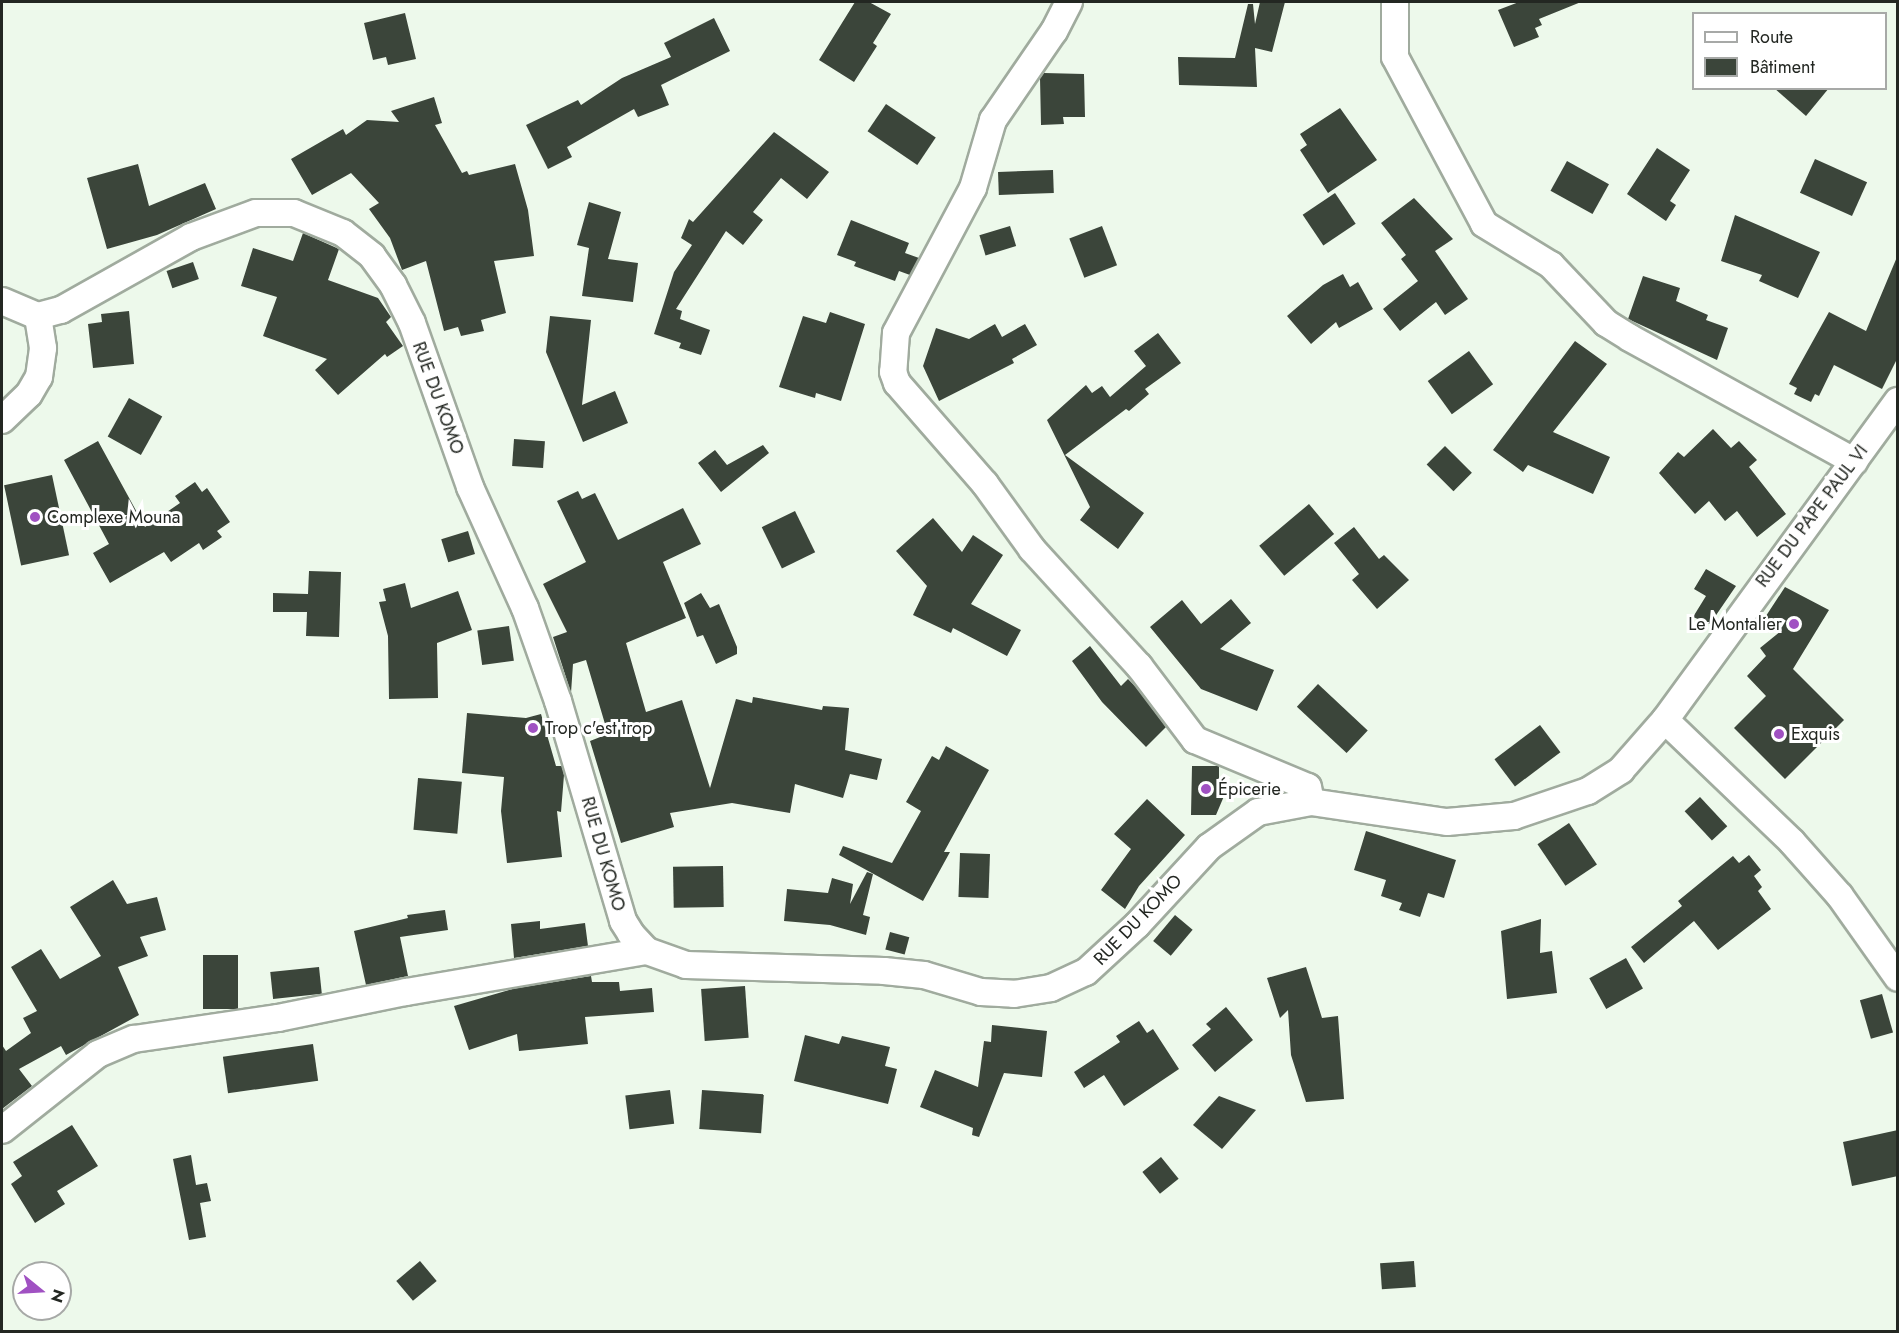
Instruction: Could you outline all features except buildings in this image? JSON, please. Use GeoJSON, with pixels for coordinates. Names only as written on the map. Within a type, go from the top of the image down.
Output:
{"type":"FeatureCollection","features":[{"type":"Feature","properties":{"kind":"street"},"geometry":{"type":"LineString","coordinates":[[1069,2],[1054,31],[993,120],[973,188],[896,333],[893,372],[897,383],[985,484],[1032,549],[1139,666],[1195,740],[1308,787],[1311,802]]}},
{"type":"Feature","properties":{"kind":"street"},"geometry":{"type":"LineString","coordinates":[[1395,2],[1395,57],[1484,224],[1551,265],[1606,323],[1854,460]]}},
{"type":"Feature","properties":{"kind":"street","name":"RUE DU KOMO"},"geometry":{"type":"LineString","coordinates":[[38,316],[88,296],[191,237],[255,213],[294,213],[323,223],[372,256],[393,285],[411,323],[470,487],[525,608],[558,701],[623,921],[647,951],[686,965],[885,970],[924,975],[981,992],[1032,993],[1071,981],[1106,956],[1186,870],[1233,829],[1258,812],[1311,802],[1448,822],[1514,816],[1588,791],[1621,770],[1665,720]]}},
{"type":"Feature","properties":{"kind":"street"},"geometry":{"type":"LineString","coordinates":[[2,301],[38,316],[43,348],[39,377],[29,394],[2,420]]}},
{"type":"Feature","properties":{"kind":"street","name":"RUE DU PAPE PAUL VI"},"geometry":{"type":"LineString","coordinates":[[1665,720],[1898,401]]}},
{"type":"Feature","properties":{"kind":"street"},"geometry":{"type":"LineString","coordinates":[[1665,720],[1792,842],[1840,896],[1898,978]]}},
{"type":"Feature","properties":{"kind":"street"},"geometry":{"type":"LineString","coordinates":[[2,1130],[98,1054],[134,1039],[278,1018],[406,992],[647,951]]}},
{"type":"Feature","properties":{"kind":"place","name":"Complexe Mouna"},"geometry":{"type":"Point","coordinates":[35,517]}},
{"type":"Feature","properties":{"kind":"place","name":"Le Montalier"},"geometry":{"type":"Point","coordinates":[1794,624]}},
{"type":"Feature","properties":{"kind":"place","name":"Trop c'est trop"},"geometry":{"type":"Point","coordinates":[533,728]}},
{"type":"Feature","properties":{"kind":"place","name":"Exquis"},"geometry":{"type":"Point","coordinates":[1779,734]}},
{"type":"Feature","properties":{"kind":"place","name":"Épicerie"},"geometry":{"type":"Point","coordinates":[1206,789]}}]}
